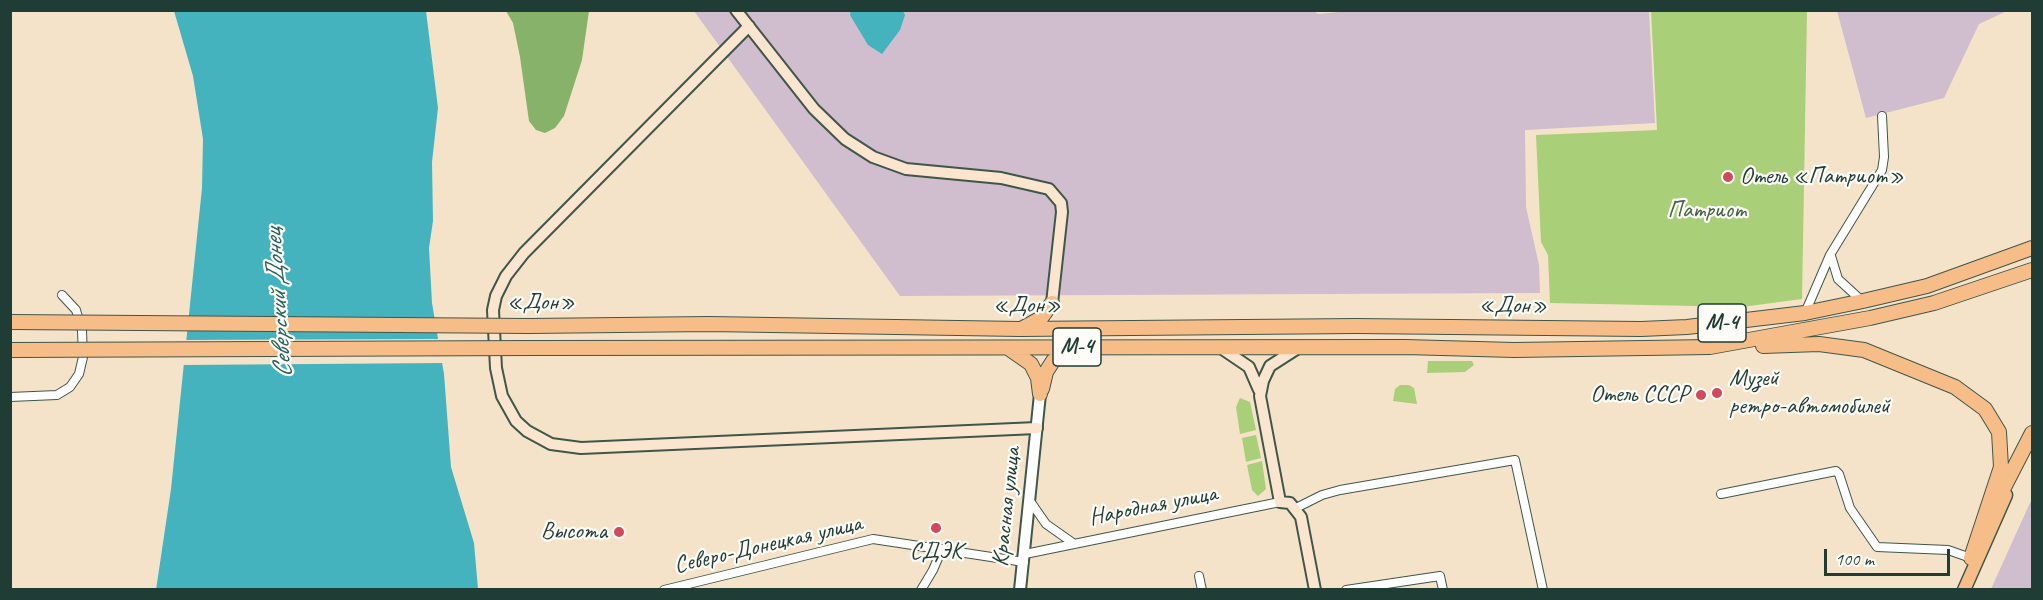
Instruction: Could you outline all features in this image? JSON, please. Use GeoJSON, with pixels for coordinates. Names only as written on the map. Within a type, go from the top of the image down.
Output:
{"type":"FeatureCollection","features":[{"type":"Feature","properties":{"kind":"highway","name":"«Дон»"},"geometry":{"type":"LineString","coordinates":[[10,322],[529,326],[720,324],[1020,329],[1356,326],[1641,329],[1705,325],[1805,313],[1863,302],[1927,286],[2032,248]]}},
{"type":"Feature","properties":{"kind":"highway","name":"«Дон»"},"geometry":{"type":"LineString","coordinates":[[10,350],[1301,346],[1514,350],[1710,346],[1869,318],[1934,303],[2032,270]]}},
{"type":"Feature","properties":{"kind":"highway"},"geometry":{"type":"LineString","coordinates":[[1020,329],[1041,318],[1053,303],[1060,320],[1076,329]]}},
{"type":"Feature","properties":{"kind":"highway"},"geometry":{"type":"LineString","coordinates":[[1710,346],[1802,344],[1863,350],[1945,383],[1977,400],[1995,423],[2002,454],[1998,477],[1982,519],[1974,559]]}},
{"type":"Feature","properties":{"kind":"highway"},"geometry":{"type":"LineString","coordinates":[[1003,346],[1017,352],[1031,364],[1038,378],[1040,394]]}},
{"type":"Feature","properties":{"kind":"highway"},"geometry":{"type":"LineString","coordinates":[[1040,394],[1048,368],[1061,354],[1074,347]]}},
{"type":"Feature","properties":{"kind":"highway"},"geometry":{"type":"LineString","coordinates":[[1974,559],[1996,503],[2032,434]]}},
{"type":"Feature","properties":{"kind":"highway"},"geometry":{"type":"LineString","coordinates":[[2021,467],[2032,443]]}},
{"type":"Feature","properties":{"kind":"highway"},"geometry":{"type":"LineString","coordinates":[[2021,467],[2032,449]]}},
{"type":"Feature","properties":{"kind":"main road"},"geometry":{"type":"LineString","coordinates":[[736,10],[829,125],[844,139],[873,158],[906,169],[1001,178],[1049,189],[1061,203],[1062,212],[1053,303]]}},
{"type":"Feature","properties":{"kind":"main road"},"geometry":{"type":"LineString","coordinates":[[749,26],[524,253],[506,276],[496,296],[493,310],[496,368],[502,396],[516,421],[527,431],[551,444],[581,448],[1037,428]]}},
{"type":"Feature","properties":{"kind":"main road"},"geometry":{"type":"LineString","coordinates":[[1260,396],[1265,375],[1270,366],[1301,346]]}},
{"type":"Feature","properties":{"kind":"main road"},"geometry":{"type":"LineString","coordinates":[[1219,347],[1250,367],[1289,505],[1303,525],[1315,590]]}},
{"type":"Feature","properties":{"kind":"main road"},"geometry":{"type":"LineString","coordinates":[[1963,590],[1974,559],[2021,467]]}},
{"type":"Feature","properties":{"kind":"street"},"geometry":{"type":"LineString","coordinates":[[1805,313],[1830,255],[1882,170],[1884,157],[1882,116]]}},
{"type":"Feature","properties":{"kind":"street"},"geometry":{"type":"LineString","coordinates":[[1830,255],[1838,279],[1863,302]]}},
{"type":"Feature","properties":{"kind":"street"},"geometry":{"type":"LineString","coordinates":[[10,397],[57,394],[70,387],[79,374],[83,357],[82,331],[76,310],[62,295]]}},
{"type":"Feature","properties":{"kind":"street","name":"Красная улица"},"geometry":{"type":"LineString","coordinates":[[1020,590],[1040,394]]}},
{"type":"Feature","properties":{"kind":"street","name":"Народная улица"},"geometry":{"type":"LineString","coordinates":[[1024,558],[1073,543],[1289,505],[1340,490],[1515,460],[1543,590]]}},
{"type":"Feature","properties":{"kind":"street"},"geometry":{"type":"LineString","coordinates":[[1721,494],[1836,471],[1851,512],[1877,547],[1948,550],[1974,559]]}},
{"type":"Feature","properties":{"kind":"street"},"geometry":{"type":"LineString","coordinates":[[1030,500],[1046,524],[1073,543]]}},
{"type":"Feature","properties":{"kind":"street","name":"Северо-Донецкая улица"},"geometry":{"type":"LineString","coordinates":[[664,590],[687,587],[873,539],[1024,558]]}},
{"type":"Feature","properties":{"kind":"street"},"geometry":{"type":"LineString","coordinates":[[921,590],[942,549]]}},
{"type":"Feature","properties":{"kind":"street"},"geometry":{"type":"LineString","coordinates":[[1199,576],[1202,590]]}},
{"type":"Feature","properties":{"kind":"street"},"geometry":{"type":"LineString","coordinates":[[1346,590],[1440,576],[1443,590]]}},
{"type":"Feature","properties":{"kind":"shaded area"},"geometry":{"type":"Polygon","coordinates":[[[1312,10],[1318,14],[1360,10],[1649,11],[1655,123],[1525,130],[1526,207],[1539,265],[1540,293],[900,296],[694,11],[1312,10]]]}},
{"type":"Feature","properties":{"kind":"shaded area"},"geometry":{"type":"Polygon","coordinates":[[[1837,11],[2007,11],[1979,24],[1944,98],[1866,118],[1837,11]]]}},
{"type":"Feature","properties":{"kind":"shaded area"},"geometry":{"type":"Polygon","coordinates":[[[2032,499],[2032,589],[1991,589],[2029,505],[2032,499]]]}},
{"type":"Feature","properties":{"kind":"green space"},"geometry":{"type":"Polygon","coordinates":[[[506,11],[589,11],[582,60],[564,116],[555,128],[545,133],[536,130],[529,121],[513,23],[506,11]]]}},
{"type":"Feature","properties":{"kind":"green space","name":"Патриот"},"geometry":{"type":"Polygon","coordinates":[[[1651,11],[1807,11],[1802,299],[1742,307],[1550,303],[1548,255],[1541,242],[1536,135],[1657,130],[1651,11]]]}},
{"type":"Feature","properties":{"kind":"green space"},"geometry":{"type":"Polygon","coordinates":[[[1428,361],[1472,361],[1474,365],[1465,372],[1427,373],[1428,361]]]}},
{"type":"Feature","properties":{"kind":"green space"},"geometry":{"type":"Polygon","coordinates":[[[1400,385],[1409,385],[1414,388],[1417,404],[1393,401],[1395,389],[1400,385]]]}},
{"type":"Feature","properties":{"kind":"green space"},"geometry":{"type":"Polygon","coordinates":[[[1240,398],[1250,402],[1256,430],[1240,434],[1236,407],[1240,398]]]}},
{"type":"Feature","properties":{"kind":"green space"},"geometry":{"type":"Polygon","coordinates":[[[1256,435],[1261,458],[1246,462],[1242,438],[1256,435]]]}},
{"type":"Feature","properties":{"kind":"green space"},"geometry":{"type":"Polygon","coordinates":[[[1262,461],[1266,489],[1258,496],[1252,490],[1247,465],[1262,461]]]}},
{"type":"Feature","properties":{"kind":"water"},"geometry":{"type":"Polygon","coordinates":[[[851,10],[903,11],[905,15],[900,30],[882,54],[868,45],[850,15],[851,10]]]}},
{"type":"Feature","properties":{"kind":"water","name":"Северский Донец"},"geometry":{"type":"Polygon","coordinates":[[[174,11],[426,11],[438,108],[432,162],[433,221],[429,248],[432,303],[444,374],[451,467],[474,543],[478,589],[156,590],[171,489],[202,188],[203,139],[193,76],[174,11]]]}},
{"type":"Feature","properties":{"kind":"pier"},"geometry":{"type":"Polygon","coordinates":[[[442,339],[446,363],[181,365],[183,340],[442,339]]]}},
{"type":"Feature","properties":{"kind":"place","name":"Отель «Патриот»"},"geometry":{"type":"Point","coordinates":[1728,177]}},
{"type":"Feature","properties":{"kind":"place","name":"Музей ретро-автомобилей"},"geometry":{"type":"Point","coordinates":[1717,393]}},
{"type":"Feature","properties":{"kind":"place","name":"Отель СССР"},"geometry":{"type":"Point","coordinates":[1701,395]}},
{"type":"Feature","properties":{"kind":"place","name":"СДЭК"},"geometry":{"type":"Point","coordinates":[936,528]}},
{"type":"Feature","properties":{"kind":"place","name":"Высота"},"geometry":{"type":"Point","coordinates":[619,532]}}]}
